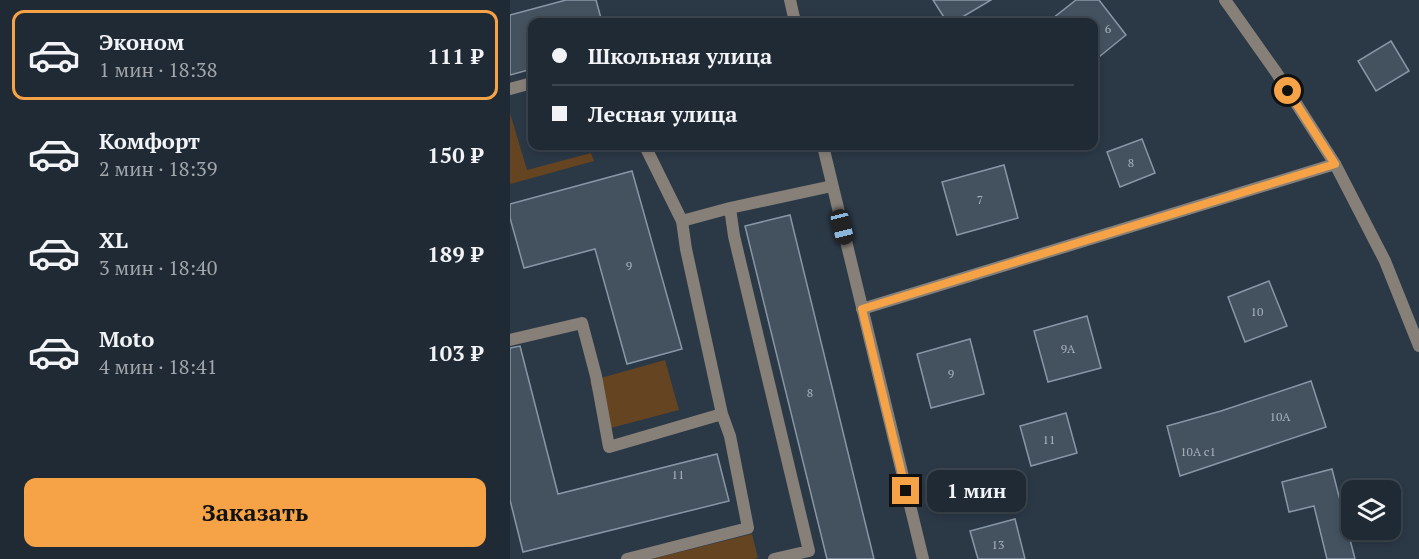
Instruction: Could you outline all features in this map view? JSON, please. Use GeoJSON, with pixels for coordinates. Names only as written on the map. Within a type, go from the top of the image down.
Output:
{"type":"FeatureCollection","features":[{"type":"Feature","properties":{"kind":"street"},"geometry":{"type":"LineString","coordinates":[[790,0],[794,18]]}},
{"type":"Feature","properties":{"kind":"street"},"geometry":{"type":"LineString","coordinates":[[1225,0],[1276,72],[1335,164],[1385,261],[1419,346]]}},
{"type":"Feature","properties":{"kind":"street"},"geometry":{"type":"LineString","coordinates":[[510,89],[528,83]]}},
{"type":"Feature","properties":{"kind":"street"},"geometry":{"type":"LineString","coordinates":[[627,559],[748,528],[730,436],[722,414],[686,249],[682,221],[647,150]]}},
{"type":"Feature","properties":{"kind":"street"},"geometry":{"type":"LineString","coordinates":[[824,150],[923,559]]}},
{"type":"Feature","properties":{"kind":"street"},"geometry":{"type":"LineString","coordinates":[[862,309],[1335,164]]}},
{"type":"Feature","properties":{"kind":"street"},"geometry":{"type":"LineString","coordinates":[[682,221],[832,186]]}},
{"type":"Feature","properties":{"kind":"street"},"geometry":{"type":"LineString","coordinates":[[730,208],[734,237],[808,550],[774,559]]}},
{"type":"Feature","properties":{"kind":"street"},"geometry":{"type":"LineString","coordinates":[[510,340],[582,323],[596,376],[609,447],[722,414]]}},
{"type":"Feature","properties":{"kind":"shaded area"},"geometry":{"type":"Polygon","coordinates":[[[510,113],[527,170],[591,153],[594,161],[510,184],[510,113]]]}},
{"type":"Feature","properties":{"kind":"shaded area"},"geometry":{"type":"Polygon","coordinates":[[[665,360],[679,410],[603,430],[590,381],[665,360]]]}},
{"type":"Feature","properties":{"kind":"shaded area"},"geometry":{"type":"Polygon","coordinates":[[[752,534],[758,558],[652,559],[752,534]]]}},
{"type":"Feature","properties":{"kind":"building"},"geometry":{"type":"Polygon","coordinates":[[[566,0],[596,0],[601,18],[528,18],[528,70],[510,75],[510,15],[566,0]]]}},
{"type":"Feature","properties":{"kind":"building"},"geometry":{"type":"Polygon","coordinates":[[[933,0],[991,0],[961,18],[944,18],[933,0]]]}},
{"type":"Feature","properties":{"kind":"building"},"geometry":{"type":"Polygon","coordinates":[[[1076,0],[1099,0],[1126,35],[1098,58],[1098,18],[1053,18],[1076,0]]]}},
{"type":"Feature","properties":{"kind":"building"},"geometry":{"type":"Polygon","coordinates":[[[1391,41],[1409,71],[1376,91],[1358,61],[1391,41]]]}},
{"type":"Feature","properties":{"kind":"building"},"geometry":{"type":"Polygon","coordinates":[[[1142,139],[1155,173],[1120,187],[1107,152],[1142,139]]]}},
{"type":"Feature","properties":{"kind":"building"},"geometry":{"type":"Polygon","coordinates":[[[1004,165],[1018,218],[957,235],[942,182],[1004,165]]]}},
{"type":"Feature","properties":{"kind":"building"},"geometry":{"type":"Polygon","coordinates":[[[632,171],[682,349],[627,364],[595,249],[524,268],[510,218],[510,204],[632,171]]]}},
{"type":"Feature","properties":{"kind":"building"},"geometry":{"type":"Polygon","coordinates":[[[790,215],[874,559],[827,559],[745,226],[790,215]]]}},
{"type":"Feature","properties":{"kind":"building"},"geometry":{"type":"Polygon","coordinates":[[[1269,281],[1287,326],[1245,342],[1228,297],[1269,281]]]}},
{"type":"Feature","properties":{"kind":"building"},"geometry":{"type":"Polygon","coordinates":[[[1087,316],[1101,368],[1048,382],[1034,331],[1087,316]]]}},
{"type":"Feature","properties":{"kind":"building"},"geometry":{"type":"Polygon","coordinates":[[[970,339],[984,394],[931,408],[917,354],[970,339]]]}},
{"type":"Feature","properties":{"kind":"building"},"geometry":{"type":"Polygon","coordinates":[[[520,346],[558,494],[717,454],[729,501],[523,552],[510,500],[510,348],[520,346]]]}},
{"type":"Feature","properties":{"kind":"building"},"geometry":{"type":"Polygon","coordinates":[[[1311,381],[1326,427],[1180,476],[1167,426],[1311,381]]]}},
{"type":"Feature","properties":{"kind":"building"},"geometry":{"type":"Polygon","coordinates":[[[1066,413],[1077,453],[1031,466],[1020,426],[1066,413]]]}},
{"type":"Feature","properties":{"kind":"building"},"geometry":{"type":"Polygon","coordinates":[[[1332,469],[1341,504],[1341,540],[1350,540],[1355,559],[1327,559],[1314,506],[1289,512],[1282,482],[1332,469]]]}},
{"type":"Feature","properties":{"kind":"building"},"geometry":{"type":"Polygon","coordinates":[[[1015,519],[1025,559],[978,559],[970,531],[1015,519]]]}},
{"type":"Feature","properties":{"kind":"route"},"geometry":{"type":"LineString","coordinates":[[906,491],[862,309],[1335,164],[1288,91]]}}]}
